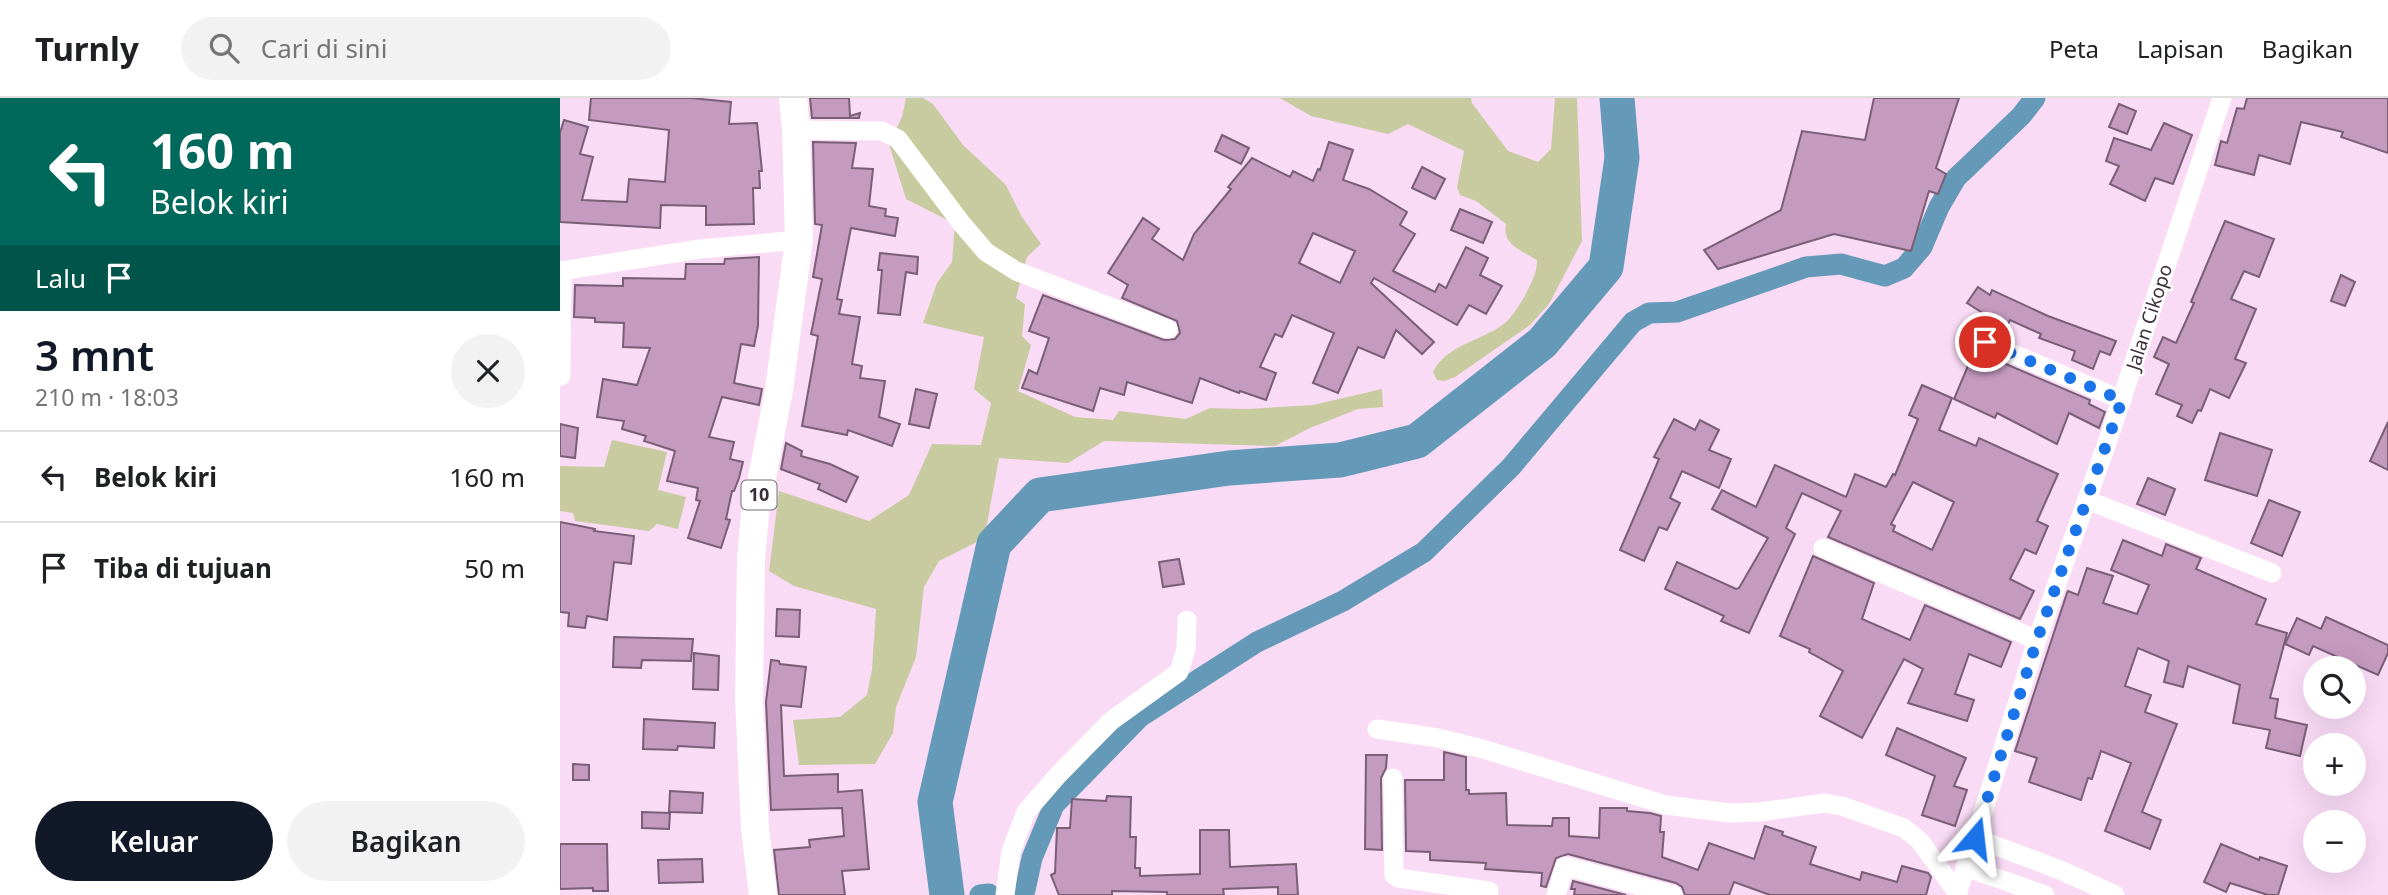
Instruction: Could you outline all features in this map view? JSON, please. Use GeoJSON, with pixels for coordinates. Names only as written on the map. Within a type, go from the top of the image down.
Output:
{"type":"FeatureCollection","features":[{"type":"Feature","properties":{"kind":"highway","name":"10"},"geometry":{"type":"LineString","coordinates":[[763,895],[755,828],[749,698],[751,559],[755,514],[779,390],[799,240],[793,98]]}},
{"type":"Feature","properties":{"kind":"street","name":"Jalan Cikopo"},"geometry":{"type":"LineString","coordinates":[[1957,895],[2037,640],[2122,400],[2222,98]]}},
{"type":"Feature","properties":{"kind":"street"},"geometry":{"type":"LineString","coordinates":[[796,130],[882,131],[898,139],[986,252],[1016,271],[1168,329]]}},
{"type":"Feature","properties":{"kind":"street"},"geometry":{"type":"LineString","coordinates":[[561,376],[561,271],[689,250],[799,240]]}},
{"type":"Feature","properties":{"kind":"street"},"geometry":{"type":"LineString","coordinates":[[1985,342],[2122,400]]}},
{"type":"Feature","properties":{"kind":"street"},"geometry":{"type":"LineString","coordinates":[[2087,500],[2272,573]]}},
{"type":"Feature","properties":{"kind":"street"},"geometry":{"type":"LineString","coordinates":[[1823,548],[2037,640]]}},
{"type":"Feature","properties":{"kind":"street"},"geometry":{"type":"LineString","coordinates":[[1005,895],[1011,851],[1026,813],[1058,775],[1111,721],[1180,672],[1186,649],[1188,620]]}},
{"type":"Feature","properties":{"kind":"street"},"geometry":{"type":"LineString","coordinates":[[1377,729],[1483,748],[1667,805],[1730,813],[1760,812],[1807,804],[1842,806],[1904,828],[1913,834],[1957,895]]}},
{"type":"Feature","properties":{"kind":"street"},"geometry":{"type":"LineString","coordinates":[[1393,778],[1394,874],[1398,878],[1492,894]]}},
{"type":"Feature","properties":{"kind":"street"},"geometry":{"type":"LineString","coordinates":[[1975,838],[2060,870],[2115,895]]}},
{"type":"Feature","properties":{"kind":"street"},"geometry":{"type":"LineString","coordinates":[[1556,895],[1564,866],[1673,895]]}},
{"type":"Feature","properties":{"kind":"street"},"geometry":{"type":"LineString","coordinates":[[1965,867],[2045,895]]}},
{"type":"Feature","properties":{"kind":"green space"},"geometry":{"type":"Polygon","coordinates":[[[906,98],[923,98],[933,104],[963,145],[1006,185],[1022,217],[1041,244],[1027,257],[1016,298],[1025,304],[1022,336],[1031,345],[1018,391],[1075,417],[1113,420],[1119,411],[1186,419],[1210,408],[1313,405],[1382,389],[1383,407],[1358,409],[1310,428],[1275,446],[1104,441],[1068,463],[999,458],[986,529],[975,543],[939,561],[924,587],[916,657],[896,707],[893,733],[875,764],[799,765],[793,720],[840,717],[867,695],[872,669],[876,609],[794,586],[769,571],[779,491],[869,521],[909,495],[932,444],[981,445],[991,403],[974,389],[984,337],[923,323],[937,283],[952,262],[955,224],[906,199],[889,144],[902,117],[906,98]]]}},
{"type":"Feature","properties":{"kind":"green space"},"geometry":{"type":"Polygon","coordinates":[[[1280,98],[1471,98],[1508,151],[1538,162],[1551,149],[1555,98],[1577,98],[1582,241],[1549,304],[1530,325],[1455,377],[1445,381],[1437,380],[1433,372],[1447,355],[1496,329],[1511,317],[1531,283],[1537,260],[1510,242],[1506,224],[1476,201],[1460,195],[1457,187],[1464,151],[1408,124],[1388,134],[1311,116],[1280,98]]]}},
{"type":"Feature","properties":{"kind":"green space"},"geometry":{"type":"Polygon","coordinates":[[[612,440],[667,452],[658,490],[686,497],[678,529],[657,524],[649,531],[575,521],[573,513],[560,511],[560,466],[604,467],[612,440]]]}},
{"type":"Feature","properties":{"kind":"building"},"geometry":{"type":"Polygon","coordinates":[[[591,98],[691,98],[731,102],[729,124],[757,123],[762,171],[759,171],[760,188],[753,188],[754,224],[706,225],[706,206],[661,205],[660,228],[560,222],[560,133],[564,120],[588,127],[580,154],[593,157],[582,200],[627,202],[629,179],[665,182],[669,130],[589,120],[591,98]]]}},
{"type":"Feature","properties":{"kind":"building"},"geometry":{"type":"Polygon","coordinates":[[[810,98],[849,98],[850,116],[860,113],[859,118],[812,118],[810,98]]]}},
{"type":"Feature","properties":{"kind":"building"},"geometry":{"type":"Polygon","coordinates":[[[1874,98],[1959,98],[1936,168],[1946,174],[1938,194],[1929,191],[1911,251],[1834,234],[1718,269],[1704,250],[1781,210],[1802,131],[1865,140],[1874,98]]]}},
{"type":"Feature","properties":{"kind":"building"},"geometry":{"type":"Polygon","coordinates":[[[2247,98],[2388,98],[2388,153],[2341,137],[2343,132],[2301,122],[2290,164],[2259,155],[2254,175],[2215,165],[2221,141],[2227,143],[2237,108],[2244,109],[2247,98]]]}},
{"type":"Feature","properties":{"kind":"building"},"geometry":{"type":"Polygon","coordinates":[[[2119,104],[2136,111],[2127,134],[2109,127],[2119,104]]]}},
{"type":"Feature","properties":{"kind":"building"},"geometry":{"type":"Polygon","coordinates":[[[2164,123],[2192,135],[2173,184],[2155,178],[2145,201],[2110,184],[2119,166],[2106,161],[2114,138],[2151,150],[2164,123]]]}},
{"type":"Feature","properties":{"kind":"building"},"geometry":{"type":"Polygon","coordinates":[[[1222,135],[1249,148],[1241,164],[1215,151],[1222,135]]]}},
{"type":"Feature","properties":{"kind":"building"},"geometry":{"type":"Polygon","coordinates":[[[813,142],[856,143],[852,168],[873,169],[869,206],[886,209],[885,216],[898,218],[895,236],[851,228],[837,299],[842,300],[839,314],[860,317],[852,364],[862,366],[860,378],[885,381],[879,417],[900,424],[892,446],[848,430],[847,435],[802,426],[818,336],[811,334],[822,279],[813,277],[822,225],[815,224],[813,142]]]}},
{"type":"Feature","properties":{"kind":"building"},"geometry":{"type":"Polygon","coordinates":[[[1329,142],[1353,150],[1343,180],[1369,189],[1407,212],[1400,225],[1415,234],[1393,271],[1435,292],[1439,284],[1446,288],[1466,247],[1488,258],[1480,275],[1502,286],[1486,314],[1469,305],[1457,325],[1374,278],[1371,283],[1434,342],[1422,354],[1396,330],[1384,358],[1358,347],[1338,393],[1313,383],[1334,333],[1292,315],[1282,337],[1275,334],[1260,367],[1276,373],[1266,400],[1200,378],[1192,403],[1127,382],[1124,395],[1100,388],[1093,411],[1022,388],[1029,370],[1037,374],[1049,338],[1029,331],[1043,295],[1164,340],[1175,339],[1180,333],[1177,321],[1122,298],[1128,285],[1108,273],[1143,218],[1159,229],[1152,239],[1183,260],[1194,234],[1231,189],[1228,187],[1252,158],[1290,177],[1293,171],[1313,181],[1318,169],[1320,170],[1329,142]],[[1313,233],[1299,263],[1340,283],[1355,251],[1313,233]]]}},
{"type":"Feature","properties":{"kind":"building"},"geometry":{"type":"Polygon","coordinates":[[[1422,167],[1445,179],[1435,199],[1412,188],[1422,167]]]}},
{"type":"Feature","properties":{"kind":"building"},"geometry":{"type":"Polygon","coordinates":[[[1460,209],[1492,222],[1483,243],[1451,230],[1460,209]]]}},
{"type":"Feature","properties":{"kind":"building"},"geometry":{"type":"Polygon","coordinates":[[[2225,221],[2274,239],[2259,277],[2244,271],[2231,299],[2256,309],[2235,359],[2246,363],[2229,398],[2210,389],[2201,411],[2198,410],[2192,423],[2177,416],[2182,405],[2156,394],[2169,364],[2154,357],[2163,337],[2176,343],[2225,221]]]}},
{"type":"Feature","properties":{"kind":"building"},"geometry":{"type":"Polygon","coordinates":[[[880,253],[918,257],[917,274],[906,272],[900,315],[878,313],[882,270],[878,270],[880,253]]]}},
{"type":"Feature","properties":{"kind":"building"},"geometry":{"type":"Polygon","coordinates":[[[759,257],[758,326],[754,346],[741,344],[734,383],[762,389],[759,405],[722,397],[709,437],[734,442],[730,459],[743,462],[732,491],[726,519],[730,520],[721,548],[688,538],[700,501],[696,500],[698,488],[667,481],[675,451],[644,441],[646,436],[622,429],[624,421],[597,417],[603,379],[637,385],[650,348],[623,347],[624,323],[595,322],[595,318],[574,317],[575,285],[623,286],[623,278],[685,279],[686,264],[724,264],[725,259],[759,257]]]}},
{"type":"Feature","properties":{"kind":"building"},"geometry":{"type":"Polygon","coordinates":[[[2341,275],[2355,282],[2345,306],[2331,301],[2341,275]]]}},
{"type":"Feature","properties":{"kind":"building"},"geometry":{"type":"Polygon","coordinates":[[[1978,287],[1990,295],[1992,290],[2048,316],[2116,341],[2110,355],[2100,351],[2093,369],[2072,360],[2075,351],[2039,338],[2041,334],[2010,320],[2003,333],[1985,327],[1988,321],[1979,317],[1981,312],[1967,303],[1978,287]]]}},
{"type":"Feature","properties":{"kind":"building"},"geometry":{"type":"Polygon","coordinates":[[[1975,349],[2090,400],[2089,404],[2105,412],[2099,428],[2069,413],[2057,444],[1997,413],[1995,418],[1954,399],[1975,349]]]}},
{"type":"Feature","properties":{"kind":"building"},"geometry":{"type":"Polygon","coordinates":[[[1922,385],[1952,398],[1939,430],[1976,446],[1979,438],[2058,474],[2037,521],[2048,526],[2036,554],[2025,549],[2010,579],[2034,591],[2020,619],[1828,537],[1841,511],[1802,493],[1786,528],[1795,534],[1749,633],[1721,621],[1724,616],[1665,589],[1677,562],[1739,588],[1768,538],[1712,509],[1722,490],[1756,507],[1775,465],[1846,497],[1855,474],[1886,487],[1893,474],[1895,475],[1918,419],[1909,415],[1922,385]],[[1913,482],[1891,524],[1895,526],[1893,531],[1932,550],[1954,502],[1913,482]]]}},
{"type":"Feature","properties":{"kind":"building"},"geometry":{"type":"Polygon","coordinates":[[[916,389],[937,394],[929,428],[909,424],[916,389]]]}},
{"type":"Feature","properties":{"kind":"building"},"geometry":{"type":"Polygon","coordinates":[[[1674,419],[1695,430],[1700,420],[1719,430],[1709,450],[1731,459],[1719,488],[1682,471],[1670,498],[1680,503],[1667,530],[1659,527],[1644,561],[1620,550],[1659,459],[1654,457],[1674,419]]]}},
{"type":"Feature","properties":{"kind":"building"},"geometry":{"type":"Polygon","coordinates":[[[2388,422],[2388,470],[2370,461],[2388,422]]]}},
{"type":"Feature","properties":{"kind":"building"},"geometry":{"type":"Polygon","coordinates":[[[560,424],[578,428],[575,458],[560,456],[560,424]]]}},
{"type":"Feature","properties":{"kind":"building"},"geometry":{"type":"Polygon","coordinates":[[[2220,433],[2272,450],[2257,496],[2205,480],[2220,433]]]}},
{"type":"Feature","properties":{"kind":"building"},"geometry":{"type":"Polygon","coordinates":[[[786,443],[802,451],[801,456],[830,464],[858,477],[846,502],[818,489],[820,484],[781,469],[786,443]]]}},
{"type":"Feature","properties":{"kind":"building"},"geometry":{"type":"Polygon","coordinates":[[[2148,478],[2175,489],[2165,515],[2137,504],[2148,478]]]}},
{"type":"Feature","properties":{"kind":"building"},"geometry":{"type":"Polygon","coordinates":[[[2269,500],[2300,512],[2282,556],[2251,543],[2269,500]]]}},
{"type":"Feature","properties":{"kind":"building"},"geometry":{"type":"Polygon","coordinates":[[[560,522],[595,529],[594,531],[634,536],[631,564],[614,562],[607,620],[587,616],[585,628],[568,626],[569,613],[560,612],[560,522]]]}},
{"type":"Feature","properties":{"kind":"building"},"geometry":{"type":"Polygon","coordinates":[[[2123,540],[2162,556],[2166,544],[2201,558],[2196,569],[2266,599],[2256,624],[2287,633],[2270,698],[2278,699],[2275,718],[2307,725],[2303,733],[2300,756],[2266,748],[2270,730],[2233,723],[2240,685],[2188,666],[2183,687],[2164,682],[2169,661],[2138,648],[2125,686],[2151,695],[2145,712],[2177,724],[2142,812],[2161,820],[2150,849],[2105,831],[2131,763],[2101,751],[2092,779],[2088,778],[2081,800],[2029,782],[2037,758],[2015,751],[2067,593],[2068,591],[2078,595],[2087,568],[2113,576],[2103,603],[2137,614],[2149,585],[2111,570],[2123,540]]]}},
{"type":"Feature","properties":{"kind":"building"},"geometry":{"type":"Polygon","coordinates":[[[1813,556],[1874,583],[1862,619],[1910,640],[1925,605],[2011,642],[2001,667],[1969,654],[1955,694],[1974,700],[1967,721],[1908,703],[1923,669],[1904,659],[1862,738],[1820,716],[1843,671],[1809,652],[1810,649],[1780,636],[1813,556]]]}},
{"type":"Feature","properties":{"kind":"building"},"geometry":{"type":"Polygon","coordinates":[[[1179,559],[1184,584],[1163,587],[1159,562],[1179,559]]]}},
{"type":"Feature","properties":{"kind":"building"},"geometry":{"type":"Polygon","coordinates":[[[777,609],[800,610],[799,637],[776,636],[777,609]]]}},
{"type":"Feature","properties":{"kind":"building"},"geometry":{"type":"Polygon","coordinates":[[[2326,617],[2388,645],[2388,653],[2378,675],[2366,670],[2366,656],[2335,656],[2313,646],[2309,655],[2285,644],[2297,618],[2321,629],[2326,617]]]}},
{"type":"Feature","properties":{"kind":"building"},"geometry":{"type":"Polygon","coordinates":[[[614,637],[693,639],[691,661],[642,660],[641,668],[613,667],[614,637]]]}},
{"type":"Feature","properties":{"kind":"building"},"geometry":{"type":"Polygon","coordinates":[[[694,653],[719,656],[718,690],[693,689],[694,653]]]}},
{"type":"Feature","properties":{"kind":"building"},"geometry":{"type":"Polygon","coordinates":[[[771,660],[779,661],[780,664],[806,667],[801,707],[781,705],[784,776],[838,774],[838,792],[862,790],[869,869],[842,871],[845,895],[779,895],[774,850],[810,847],[809,840],[844,836],[842,808],[771,810],[766,702],[771,660]]]}},
{"type":"Feature","properties":{"kind":"building"},"geometry":{"type":"Polygon","coordinates":[[[644,719],[715,723],[714,748],[678,746],[677,750],[643,749],[644,719]]]}},
{"type":"Feature","properties":{"kind":"building"},"geometry":{"type":"Polygon","coordinates":[[[1897,728],[1966,758],[1954,786],[1967,790],[1955,826],[1922,815],[1935,776],[1886,755],[1897,728]]]}},
{"type":"Feature","properties":{"kind":"building"},"geometry":{"type":"Polygon","coordinates":[[[1444,752],[1466,757],[1466,790],[1469,790],[1469,794],[1506,793],[1507,825],[1552,826],[1553,818],[1569,818],[1569,836],[1599,838],[1600,808],[1627,808],[1627,811],[1661,816],[1660,832],[1664,832],[1662,857],[1698,870],[1709,843],[1754,859],[1765,826],[1816,847],[1810,864],[1860,880],[1862,872],[1897,882],[1902,866],[1928,873],[1931,877],[1926,895],[1770,895],[1734,882],[1729,895],[1685,895],[1682,887],[1676,883],[1568,854],[1556,858],[1546,887],[1541,886],[1542,873],[1485,869],[1486,863],[1430,860],[1430,852],[1406,851],[1405,780],[1444,780],[1444,752]]]}},
{"type":"Feature","properties":{"kind":"building"},"geometry":{"type":"Polygon","coordinates":[[[1366,755],[1387,755],[1386,768],[1381,778],[1382,850],[1365,849],[1366,755]]]}},
{"type":"Feature","properties":{"kind":"building"},"geometry":{"type":"Polygon","coordinates":[[[573,764],[589,765],[589,780],[573,780],[573,764]]]}},
{"type":"Feature","properties":{"kind":"building"},"geometry":{"type":"Polygon","coordinates":[[[670,791],[703,793],[702,813],[669,812],[670,791]]]}},
{"type":"Feature","properties":{"kind":"building"},"geometry":{"type":"Polygon","coordinates":[[[1107,796],[1131,797],[1130,837],[1136,837],[1135,868],[1140,868],[1140,876],[1200,874],[1200,830],[1229,830],[1230,867],[1296,864],[1298,895],[1278,895],[1278,887],[1223,889],[1224,895],[1112,891],[1112,895],[1059,895],[1051,875],[1055,873],[1057,828],[1070,828],[1072,799],[1106,801],[1107,796]]]}},
{"type":"Feature","properties":{"kind":"building"},"geometry":{"type":"Polygon","coordinates":[[[642,812],[670,813],[669,829],[642,828],[642,812]]]}},
{"type":"Feature","properties":{"kind":"building"},"geometry":{"type":"Polygon","coordinates":[[[560,844],[607,844],[608,891],[593,891],[593,888],[560,889],[560,844]]]}},
{"type":"Feature","properties":{"kind":"building"},"geometry":{"type":"Polygon","coordinates":[[[2221,844],[2259,860],[2260,857],[2287,866],[2278,895],[2268,895],[2230,883],[2226,892],[2204,882],[2221,844]]]}},
{"type":"Feature","properties":{"kind":"building"},"geometry":{"type":"Polygon","coordinates":[[[702,859],[703,882],[659,883],[658,860],[702,859]]]}},
{"type":"Feature","properties":{"kind":"building"},"geometry":{"type":"Polygon","coordinates":[[[1573,881],[1626,895],[1574,895],[1575,889],[1571,889],[1573,881]]]}},
{"type":"Feature","properties":{"kind":"waterway"},"geometry":{"type":"LineString","coordinates":[[947,895],[935,802],[994,544],[1040,495],[1229,468],[1340,460],[1417,441],[1542,343],[1606,267],[1622,158],[1617,98]]}},
{"type":"Feature","properties":{"kind":"waterway"},"geometry":{"type":"LineString","coordinates":[[1022,891],[1025,890],[1032,858],[1054,805],[1140,717],[1257,642],[1343,601],[1424,552],[1511,467],[1633,322],[1649,313],[1677,312],[1806,267],[1841,264],[1885,276],[1904,268],[1922,247],[1939,207],[1956,178],[2021,116],[2035,98]]}},
{"type":"Feature","properties":{"kind":"waterway"},"geometry":{"type":"LineString","coordinates":[[980,895],[989,894]]}},
{"type":"Feature","properties":{"kind":"route"},"geometry":{"type":"LineString","coordinates":[[1975,838],[2037,640],[2122,400],[1985,342]]}}]}
